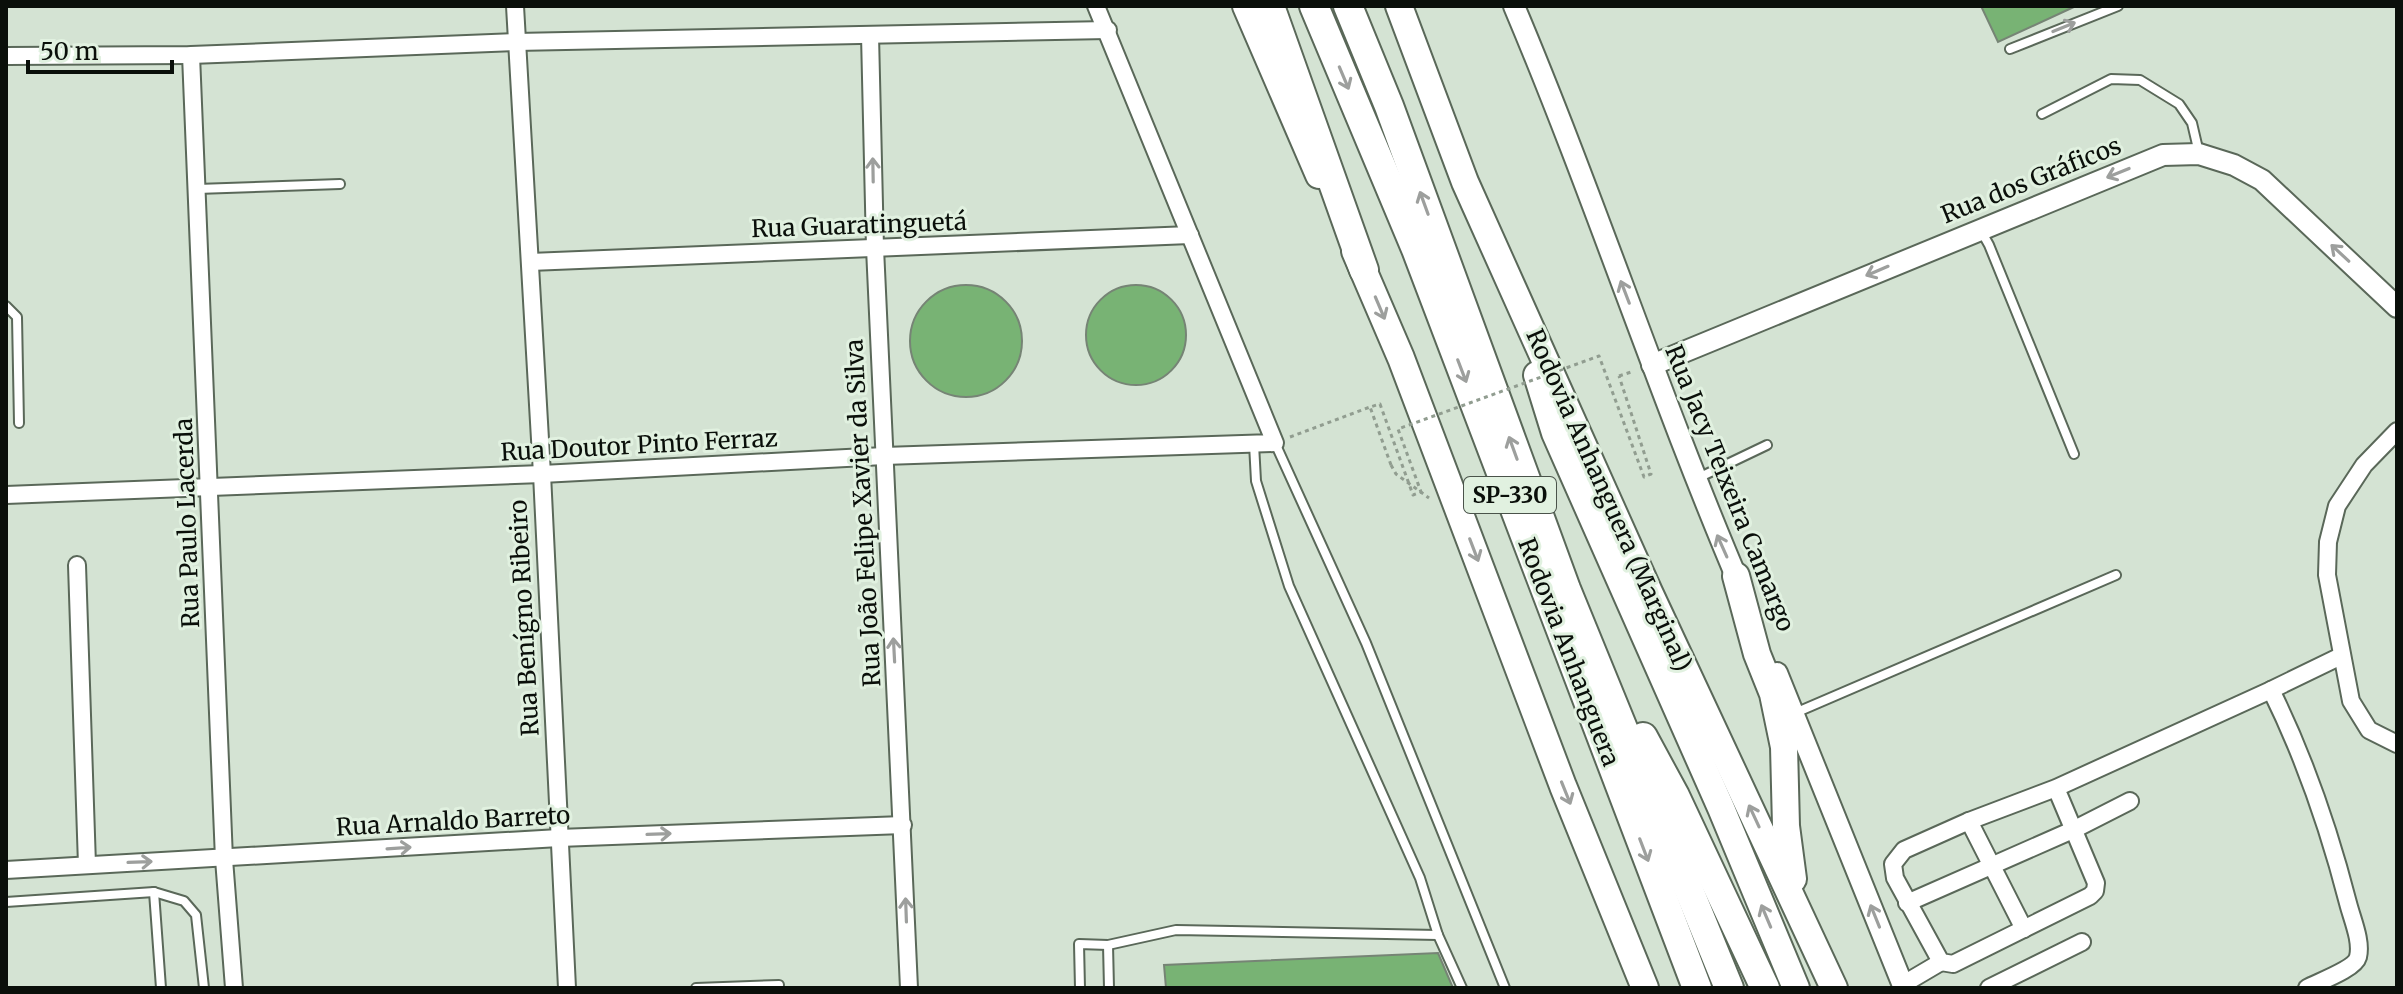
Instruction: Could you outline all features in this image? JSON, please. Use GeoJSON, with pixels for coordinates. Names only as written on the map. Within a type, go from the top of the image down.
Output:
{"type":"FeatureCollection","features":[{"type":"Feature","properties":{"kind":"highway"},"geometry":{"type":"LineString","coordinates":[[1246,6],[1297,129],[1364,270],[1401,358],[1563,786],[1645,988]]}},
{"type":"Feature","properties":{"kind":"highway"},"geometry":{"type":"LineString","coordinates":[[1270,6],[1364,270]]}},
{"type":"Feature","properties":{"kind":"highway","name":"Rodovia Anhanguera"},"geometry":{"type":"LineString","coordinates":[[1314,6],[1416,249],[1697,988]]}},
{"type":"Feature","properties":{"kind":"highway","name":"Rodovia Anhanguera"},"geometry":{"type":"LineString","coordinates":[[1348,6],[1389,106],[1566,589],[1729,988]]}},
{"type":"Feature","properties":{"kind":"highway","name":"Rodovia Anhanguera (Marginal)"},"geometry":{"type":"LineString","coordinates":[[1399,6],[1461,170],[1649,592],[1834,988]]}},
{"type":"Feature","properties":{"kind":"highway"},"geometry":{"type":"LineString","coordinates":[[1503,264],[1555,433],[1721,808],[1796,988]]}},
{"type":"Feature","properties":{"kind":"highway"},"geometry":{"type":"LineString","coordinates":[[1736,576],[1757,654],[1773,694],[1781,734],[1789,864],[1804,921]]}},
{"type":"Feature","properties":{"kind":"highway"},"geometry":{"type":"LineString","coordinates":[[1566,589],[1675,796],[1765,988]]}},
{"type":"Feature","properties":{"kind":"street","name":"Rua Benígno Ribeiro"},"geometry":{"type":"LineString","coordinates":[[515,6],[567,988]]}},
{"type":"Feature","properties":{"kind":"street"},"geometry":{"type":"LineString","coordinates":[[1096,6],[1275,443]]}},
{"type":"Feature","properties":{"kind":"street","name":"Rua Jacy Teixeira Camargo"},"geometry":{"type":"LineString","coordinates":[[1514,6],[1695,479],[1794,713],[1903,986]]}},
{"type":"Feature","properties":{"kind":"street"},"geometry":{"type":"LineString","coordinates":[[6,56],[191,55],[516,42],[1108,30]]}},
{"type":"Feature","properties":{"kind":"street","name":"Rua João Felipe Xavier da Silva"},"geometry":{"type":"LineString","coordinates":[[870,35],[875,248],[909,988]]}},
{"type":"Feature","properties":{"kind":"street","name":"Rua Paulo Lacerda"},"geometry":{"type":"LineString","coordinates":[[191,55],[224,859],[234,988]]}},
{"type":"Feature","properties":{"kind":"street","name":"Rua dos Gráficos"},"geometry":{"type":"LineString","coordinates":[[1652,365],[2163,155],[2199,154],[2234,165],[2262,180],[2397,307]]}},
{"type":"Feature","properties":{"kind":"street","name":"Rua Guaratinguetá"},"geometry":{"type":"LineString","coordinates":[[530,262],[1190,235]]}},
{"type":"Feature","properties":{"kind":"street"},"geometry":{"type":"LineString","coordinates":[[2394,744],[2369,730],[2351,701],[2327,575],[2328,542],[2337,506],[2364,465],[2397,431]]}},
{"type":"Feature","properties":{"kind":"street","name":"Rua Doutor Pinto Ferraz"},"geometry":{"type":"LineString","coordinates":[[6,495],[542,474],[884,456],[1275,443]]}},
{"type":"Feature","properties":{"kind":"street"},"geometry":{"type":"LineString","coordinates":[[77,565],[87,865]]}},
{"type":"Feature","properties":{"kind":"street"},"geometry":{"type":"LineString","coordinates":[[1941,962],[1895,878],[1893,864],[1904,850],[2056,788],[2341,656]]}},
{"type":"Feature","properties":{"kind":"street"},"geometry":{"type":"LineString","coordinates":[[2271,690],[2294,735],[2330,835],[2357,945],[2358,955],[2353,966],[2307,988]]}},
{"type":"Feature","properties":{"kind":"street"},"geometry":{"type":"LineString","coordinates":[[1903,986],[1941,962],[1953,964],[2095,891],[2096,883],[2056,788]]}},
{"type":"Feature","properties":{"kind":"street"},"geometry":{"type":"LineString","coordinates":[[1907,903],[2075,829],[2130,801]]}},
{"type":"Feature","properties":{"kind":"street"},"geometry":{"type":"LineString","coordinates":[[1969,821],[2024,929]]}},
{"type":"Feature","properties":{"kind":"street","name":"Rua Arnaldo Barreto"},"geometry":{"type":"LineString","coordinates":[[6,870],[559,838],[903,825]]}},
{"type":"Feature","properties":{"kind":"street"},"geometry":{"type":"LineString","coordinates":[[1989,988],[2082,942]]}},
{"type":"Feature","properties":{"kind":"lane"},"geometry":{"type":"LineString","coordinates":[[2010,49],[2118,6]]}},
{"type":"Feature","properties":{"kind":"lane"},"geometry":{"type":"LineString","coordinates":[[2042,114],[2111,79],[2140,80],[2179,104],[2192,123],[2199,154]]}},
{"type":"Feature","properties":{"kind":"lane"},"geometry":{"type":"LineString","coordinates":[[197,189],[340,184]]}},
{"type":"Feature","properties":{"kind":"lane"},"geometry":{"type":"LineString","coordinates":[[1979,229],[1989,245],[2074,454]]}},
{"type":"Feature","properties":{"kind":"lane"},"geometry":{"type":"LineString","coordinates":[[6,306],[17,317],[19,423]]}},
{"type":"Feature","properties":{"kind":"lane"},"geometry":{"type":"LineString","coordinates":[[1275,443],[1366,643],[1505,988]]}},
{"type":"Feature","properties":{"kind":"lane"},"geometry":{"type":"LineString","coordinates":[[1254,444],[1256,481],[1289,586],[1420,878],[1438,935],[1462,988]]}},
{"type":"Feature","properties":{"kind":"lane"},"geometry":{"type":"LineString","coordinates":[[1695,479],[1767,445]]}},
{"type":"Feature","properties":{"kind":"lane"},"geometry":{"type":"LineString","coordinates":[[1794,713],[2116,575]]}},
{"type":"Feature","properties":{"kind":"lane"},"geometry":{"type":"LineString","coordinates":[[6,902],[154,892],[184,901],[196,915],[204,988]]}},
{"type":"Feature","properties":{"kind":"lane"},"geometry":{"type":"LineString","coordinates":[[154,892],[161,988]]}},
{"type":"Feature","properties":{"kind":"lane"},"geometry":{"type":"LineString","coordinates":[[1080,988],[1079,944],[1108,945],[1176,930],[1438,935]]}},
{"type":"Feature","properties":{"kind":"lane"},"geometry":{"type":"LineString","coordinates":[[1108,945],[1109,988]]}},
{"type":"Feature","properties":{"kind":"lane"},"geometry":{"type":"LineString","coordinates":[[696,988],[779,985]]}},
{"type":"Feature","properties":{"kind":"path"},"geometry":{"type":"LineString","coordinates":[[1275,443],[1380,404],[1413,495],[1421,492],[1398,429],[1599,356],[1644,477],[1651,474],[1619,376]]}},
{"type":"Feature","properties":{"kind":"path"},"geometry":{"type":"LineString","coordinates":[[1370,407],[1391,465]]}},
{"type":"Feature","properties":{"kind":"building"},"geometry":{"type":"Polygon","coordinates":[[[1981,6],[2076,6],[1998,42],[1981,6]]]}},
{"type":"Feature","properties":{"kind":"building"},"geometry":{"type":"Polygon","coordinates":[[[966,285],[987,290],[1005,302],[1017,320],[1022,341],[1017,362],[1005,380],[987,392],[966,397],[945,392],[927,380],[915,362],[910,341],[915,320],[927,302],[945,290],[966,285]]]}},
{"type":"Feature","properties":{"kind":"building"},"geometry":{"type":"Polygon","coordinates":[[[1136,285],[1155,289],[1171,300],[1182,316],[1186,335],[1182,354],[1171,370],[1155,381],[1136,385],[1117,381],[1101,370],[1090,354],[1086,335],[1090,316],[1101,300],[1117,289],[1136,285]]]}},
{"type":"Feature","properties":{"kind":"building"},"geometry":{"type":"Polygon","coordinates":[[[1438,953],[1453,988],[1166,988],[1164,965],[1438,953]]]}}]}
